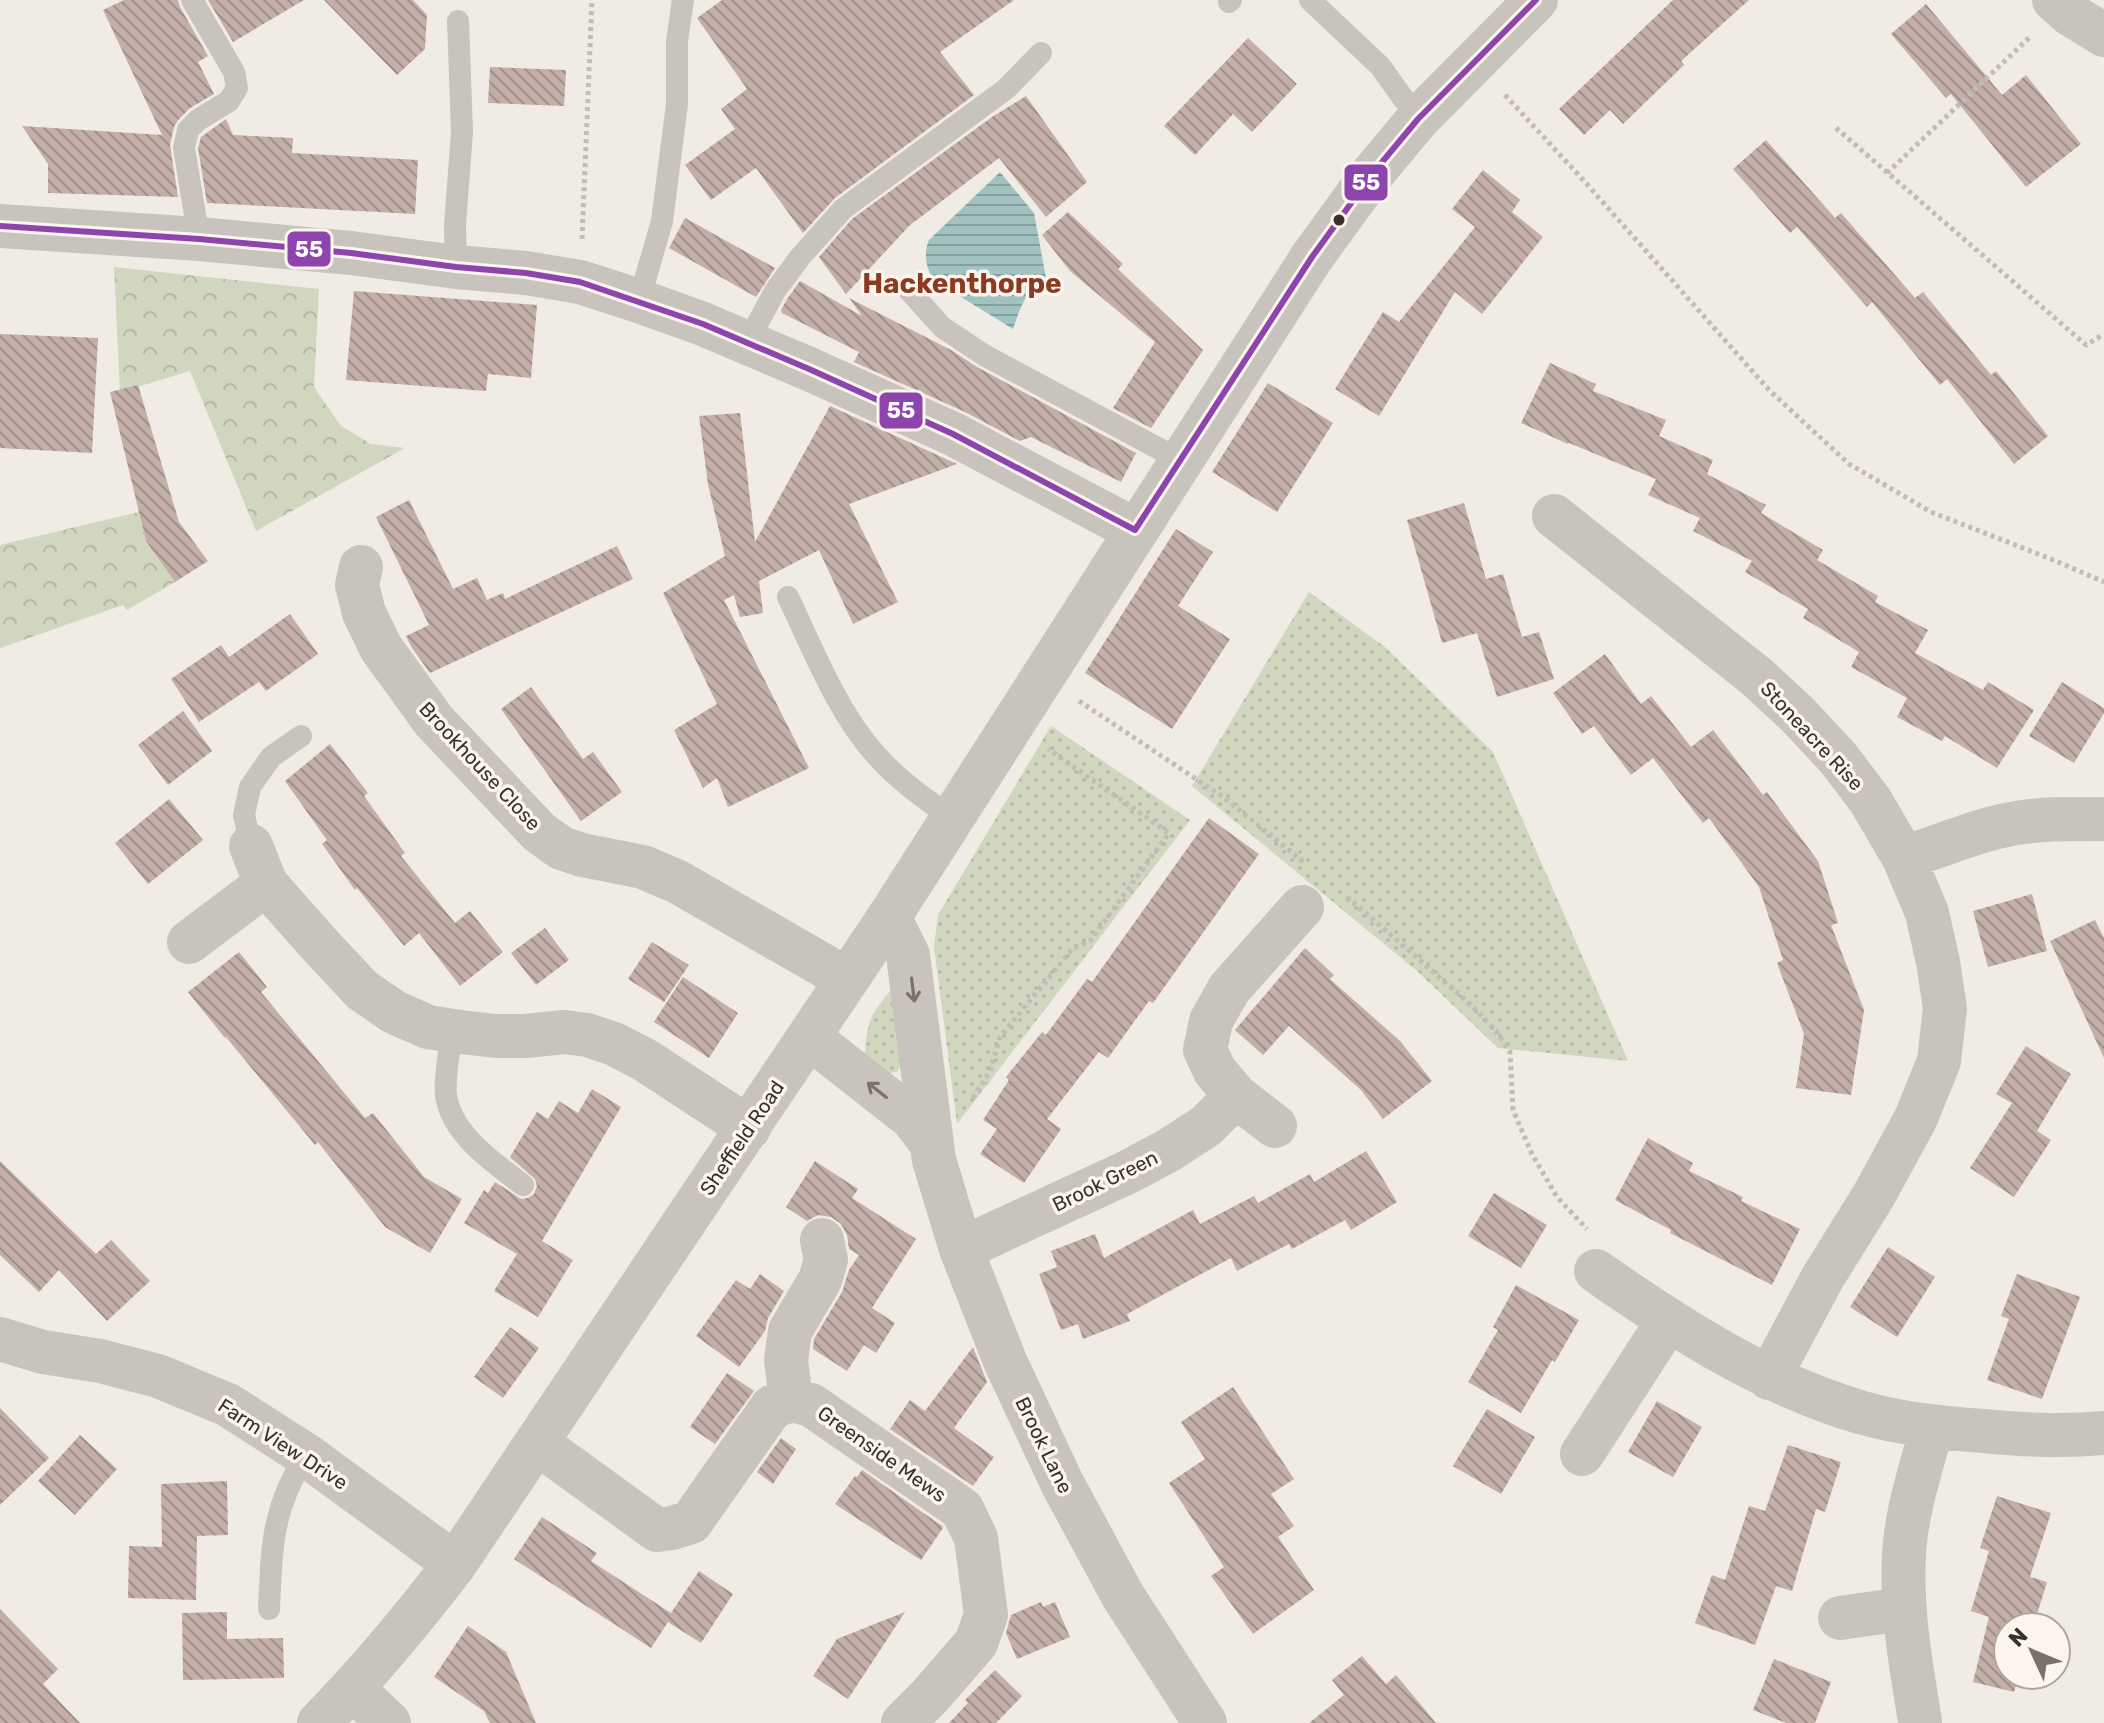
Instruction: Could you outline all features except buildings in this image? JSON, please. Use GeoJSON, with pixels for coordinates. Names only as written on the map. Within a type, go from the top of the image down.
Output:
{"type":"FeatureCollection","features":[{"type":"Feature","properties":{"kind":"street","name":"Sheffield Road"},"geometry":{"type":"LineString","coordinates":[[319,1723],[410,1623],[455,1564],[537,1443],[810,1038],[1312,257],[1373,173],[1418,119],[1536,0]]}},
{"type":"Feature","properties":{"kind":"street"},"geometry":{"type":"LineString","coordinates":[[2058,4],[2104,35]]}},
{"type":"Feature","properties":{"kind":"street"},"geometry":{"type":"LineString","coordinates":[[0,226],[351,253],[580,282],[747,343],[953,434],[1135,530]]}},
{"type":"Feature","properties":{"kind":"street","name":"Stoneacre Rise"},"geometry":{"type":"LineString","coordinates":[[1554,516],[1757,677],[1798,715],[1838,758],[1870,800],[1904,858],[1927,913],[1945,1008],[1939,1061],[1916,1118],[1823,1277],[1769,1378]]}},
{"type":"Feature","properties":{"kind":"street","name":"Brookhouse Close"},"geometry":{"type":"LineString","coordinates":[[361,567],[357,585],[364,613],[381,648],[434,721],[539,832],[561,848],[643,867],[678,882],[847,979]]}},
{"type":"Feature","properties":{"kind":"street"},"geometry":{"type":"LineString","coordinates":[[1904,858],[2017,823],[2104,819]]}},
{"type":"Feature","properties":{"kind":"street"},"geometry":{"type":"LineString","coordinates":[[189,942],[258,865],[319,944],[362,990],[394,1012],[428,1027],[452,1031],[496,1036],[565,1032],[587,1035],[614,1044],[645,1060],[749,1128]]}},
{"type":"Feature","properties":{"kind":"street"},"geometry":{"type":"LineString","coordinates":[[1275,1126],[1236,1096],[1215,1071],[1205,1050],[1211,1021],[1229,989],[1308,888]]}},
{"type":"Feature","properties":{"kind":"street","name":"Brook Lane"},"geometry":{"type":"LineString","coordinates":[[889,917],[908,955],[933,1152],[961,1249],[1005,1361],[1062,1483],[1123,1596],[1205,1723]]}},
{"type":"Feature","properties":{"kind":"street","name":"Brook Lane"},"geometry":{"type":"LineString","coordinates":[[810,1038],[912,1118],[933,1152]]}},
{"type":"Feature","properties":{"kind":"street","name":"Brook Green"},"geometry":{"type":"LineString","coordinates":[[961,1249],[1169,1150],[1206,1126],[1236,1096]]}},
{"type":"Feature","properties":{"kind":"street","name":"Greenside Mews"},"geometry":{"type":"LineString","coordinates":[[791,1400],[786,1360],[790,1331],[820,1280],[826,1260],[822,1240]]}},
{"type":"Feature","properties":{"kind":"street"},"geometry":{"type":"LineString","coordinates":[[1596,1271],[1714,1349],[1769,1378],[1865,1414],[1932,1427],[2051,1436],[2104,1433]]}},
{"type":"Feature","properties":{"kind":"street"},"geometry":{"type":"LineString","coordinates":[[1582,1454],[1668,1321]]}},
{"type":"Feature","properties":{"kind":"street","name":"Farm View Drive"},"geometry":{"type":"LineString","coordinates":[[0,1339],[43,1352],[100,1361],[158,1376],[228,1405],[306,1455],[455,1564]]}},
{"type":"Feature","properties":{"kind":"street","name":"Greenside Mews"},"geometry":{"type":"LineString","coordinates":[[537,1443],[657,1530],[672,1528],[691,1522],[772,1407],[791,1400],[811,1405],[962,1509],[976,1538],[986,1615],[976,1643],[903,1723]]}},
{"type":"Feature","properties":{"kind":"street"},"geometry":{"type":"LineString","coordinates":[[1920,1722],[1903,1609],[1904,1553],[1908,1523],[1932,1427]]}},
{"type":"Feature","properties":{"kind":"street"},"geometry":{"type":"LineString","coordinates":[[1840,1618],[1903,1609]]}},
{"type":"Feature","properties":{"kind":"street"},"geometry":{"type":"LineString","coordinates":[[353,1689],[389,1723]]}},
{"type":"Feature","properties":{"kind":"lane"},"geometry":{"type":"LineString","coordinates":[[192,0],[234,72],[237,88],[229,101],[188,130],[184,148],[199,239]]}},
{"type":"Feature","properties":{"kind":"lane"},"geometry":{"type":"LineString","coordinates":[[639,301],[662,221],[677,104],[677,41],[683,0]]}},
{"type":"Feature","properties":{"kind":"lane"},"geometry":{"type":"LineString","coordinates":[[1310,0],[1380,66],[1418,119]]}},
{"type":"Feature","properties":{"kind":"lane"},"geometry":{"type":"LineString","coordinates":[[456,267],[455,225],[462,132],[458,21]]}},
{"type":"Feature","properties":{"kind":"lane"},"geometry":{"type":"LineString","coordinates":[[747,343],[775,291],[843,209],[1006,89],[1041,53]]}},
{"type":"Feature","properties":{"kind":"lane"},"geometry":{"type":"LineString","coordinates":[[906,287],[942,327],[984,355],[1180,460]]}},
{"type":"Feature","properties":{"kind":"lane"},"geometry":{"type":"LineString","coordinates":[[788,597],[843,708],[873,752],[921,797],[952,817]]}},
{"type":"Feature","properties":{"kind":"lane"},"geometry":{"type":"LineString","coordinates":[[258,865],[244,815],[250,787],[271,757],[301,736]]}},
{"type":"Feature","properties":{"kind":"lane"},"geometry":{"type":"LineString","coordinates":[[452,1031],[446,1095],[451,1111],[467,1136],[523,1185]]}},
{"type":"Feature","properties":{"kind":"lane"},"geometry":{"type":"LineString","coordinates":[[269,1609],[272,1541],[281,1502],[291,1477],[306,1455]]}},
{"type":"Feature","properties":{"kind":"path"},"geometry":{"type":"LineString","coordinates":[[580,282],[592,0]]}},
{"type":"Feature","properties":{"kind":"path"},"geometry":{"type":"LineString","coordinates":[[1887,173],[2058,4]]}},
{"type":"Feature","properties":{"kind":"path"},"geometry":{"type":"LineString","coordinates":[[1473,61],[1770,391],[1849,464],[1931,512],[2104,582]]}},
{"type":"Feature","properties":{"kind":"path"},"geometry":{"type":"LineString","coordinates":[[1836,128],[2086,345],[2104,334]]}},
{"type":"Feature","properties":{"kind":"path"},"geometry":{"type":"LineString","coordinates":[[1042,677],[1223,797],[1308,888]]}},
{"type":"Feature","properties":{"kind":"path"},"geometry":{"type":"LineString","coordinates":[[933,1152],[990,1071],[1000,1037],[1073,948],[1090,941],[1169,833],[1012,724]]}},
{"type":"Feature","properties":{"kind":"path"},"geometry":{"type":"LineString","coordinates":[[1345,895],[1469,1003],[1495,1030],[1510,1052],[1513,1110],[1532,1154],[1557,1197],[1596,1239],[1596,1271]]}},
{"type":"Feature","properties":{"kind":"green space"},"geometry":{"type":"Polygon","coordinates":[[[114,267],[319,289],[314,387],[340,425],[371,444],[405,448],[256,531],[190,371],[120,392],[114,267]]]}},
{"type":"Feature","properties":{"kind":"green space"},"geometry":{"type":"Polygon","coordinates":[[[139,512],[146,541],[175,582],[127,610],[123,605],[0,648],[0,545],[139,512]]]}},
{"type":"Feature","properties":{"kind":"green space"},"geometry":{"type":"Polygon","coordinates":[[[1309,592],[1385,647],[1493,752],[1628,1061],[1498,1048],[1417,971],[1192,786],[1309,592]]]}},
{"type":"Feature","properties":{"kind":"green space"},"geometry":{"type":"Polygon","coordinates":[[[1051,726],[1190,820],[957,1124],[934,947],[938,915],[1051,726]]]}},
{"type":"Feature","properties":{"kind":"green space"},"geometry":{"type":"Polygon","coordinates":[[[899,980],[904,1053],[898,1071],[887,1074],[865,1058],[867,1032],[873,1015],[899,980]]]}},
{"type":"Feature","properties":{"kind":"water"},"geometry":{"type":"Polygon","coordinates":[[[1000,172],[1034,213],[1046,278],[1029,293],[1013,329],[935,281],[926,261],[929,240],[1000,172]]]}},
{"type":"Feature","properties":{"kind":"transit line","name":"55"},"geometry":{"type":"LineString","coordinates":[[0,226],[351,253],[580,282],[703,324],[809,369],[953,434],[1135,530],[1312,257],[1373,173],[1418,119],[1536,0]]}},
{"type":"Feature","properties":{"kind":"district","name":"Hackenthorpe"},"geometry":{"type":"Point","coordinates":[962,283]}}]}
